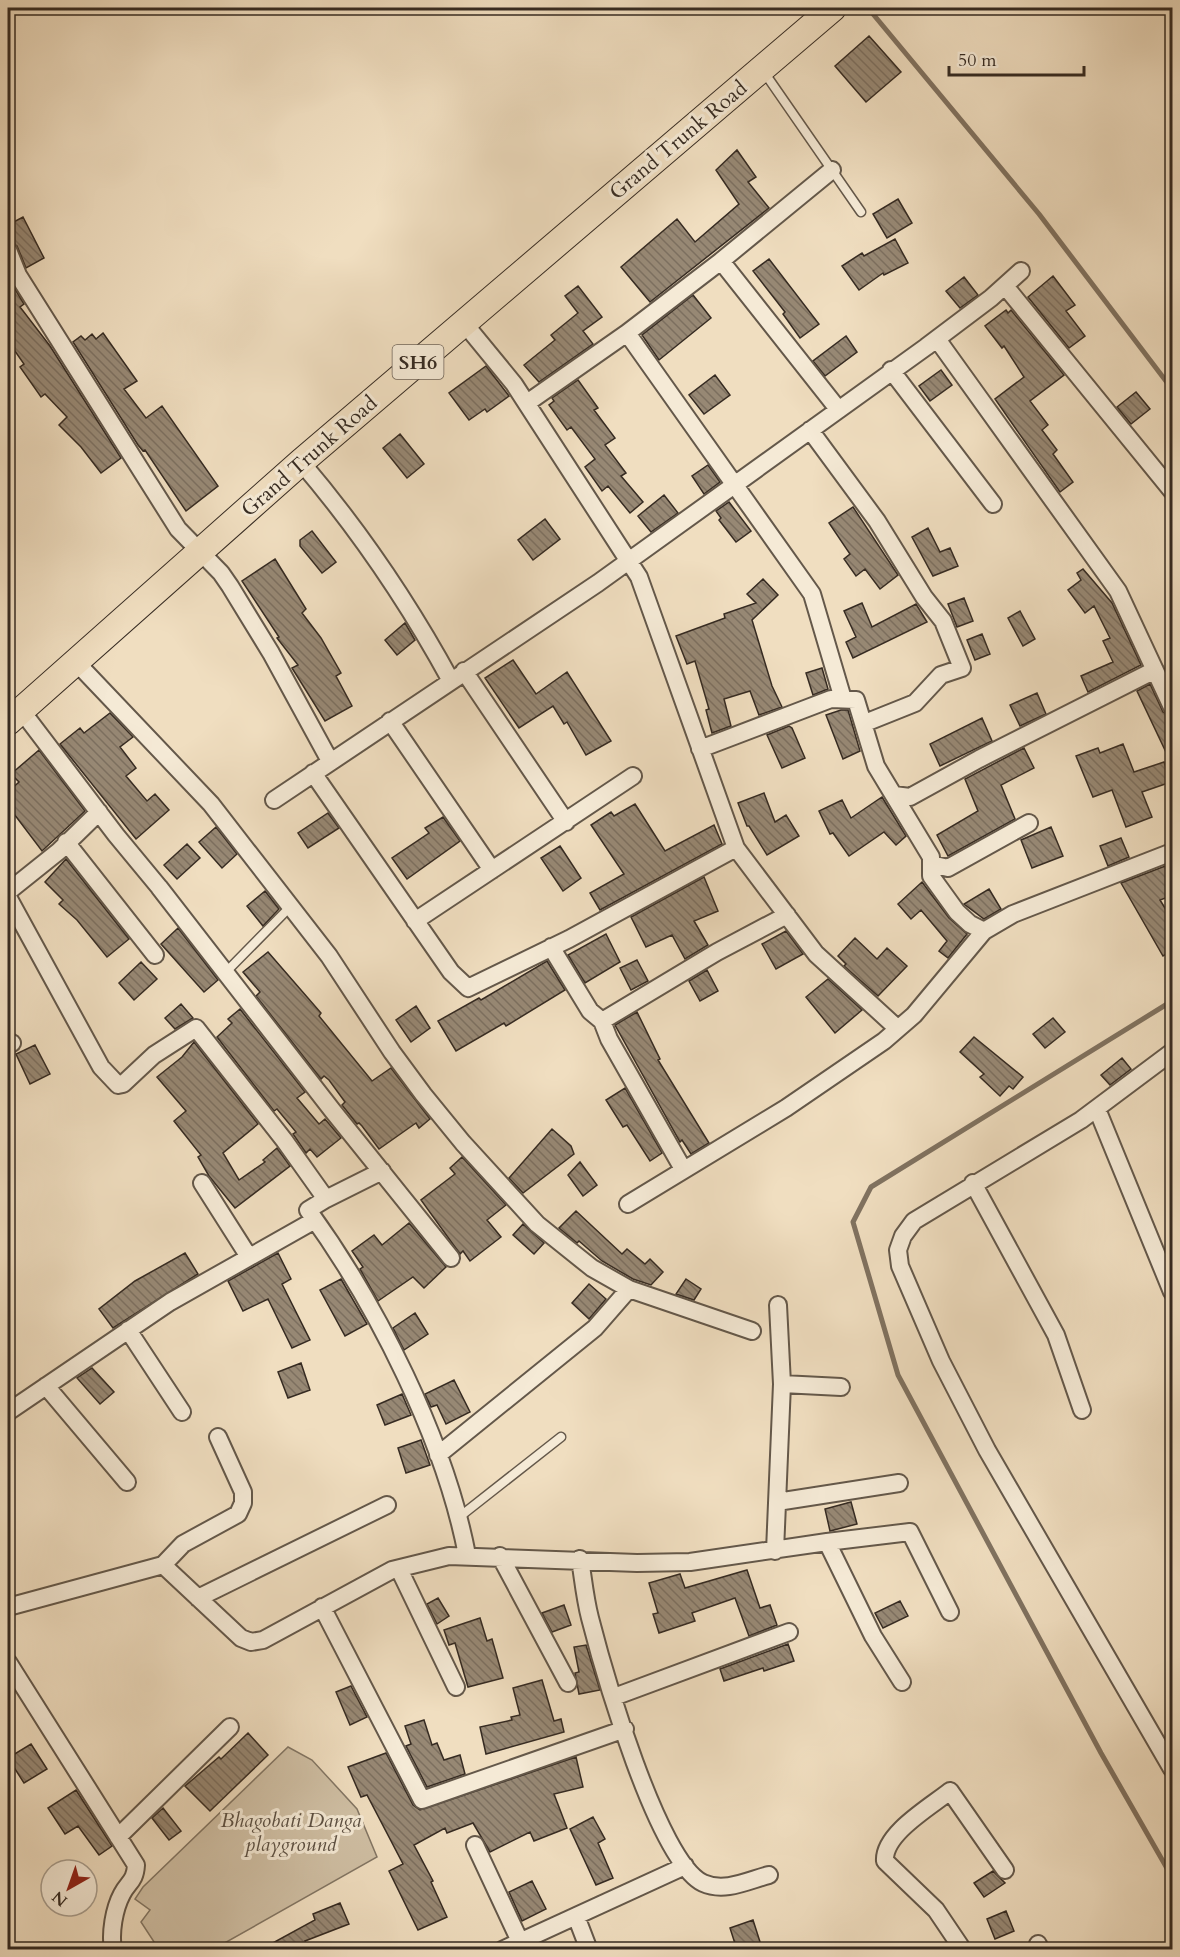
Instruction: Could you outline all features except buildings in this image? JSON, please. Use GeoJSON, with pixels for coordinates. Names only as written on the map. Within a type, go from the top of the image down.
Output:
{"type":"FeatureCollection","features":[{"type":"Feature","properties":{"kind":"main road","name":"Grand Trunk Road"},"geometry":{"type":"LineString","coordinates":[[14,716],[301,462],[833,8]]}},
{"type":"Feature","properties":{"kind":"street"},"geometry":{"type":"LineString","coordinates":[[527,404],[627,333],[721,261],[831,170]]}},
{"type":"Feature","properties":{"kind":"street"},"geometry":{"type":"LineString","coordinates":[[8,250],[18,275],[128,448],[146,482],[178,529],[221,573],[251,619],[330,761]]}},
{"type":"Feature","properties":{"kind":"street"},"geometry":{"type":"LineString","coordinates":[[721,261],[838,409]]}},
{"type":"Feature","properties":{"kind":"street"},"geometry":{"type":"LineString","coordinates":[[274,800],[628,561],[937,339],[1021,272]]}},
{"type":"Feature","properties":{"kind":"street"},"geometry":{"type":"LineString","coordinates":[[1005,286],[1173,491]]}},
{"type":"Feature","properties":{"kind":"street"},"geometry":{"type":"LineString","coordinates":[[464,323],[527,404],[639,577],[736,848],[816,954],[897,1028]]}},
{"type":"Feature","properties":{"kind":"street"},"geometry":{"type":"LineString","coordinates":[[627,333],[812,594],[843,699]]}},
{"type":"Feature","properties":{"kind":"street"},"geometry":{"type":"LineString","coordinates":[[937,339],[1118,591],[1173,707]]}},
{"type":"Feature","properties":{"kind":"street"},"geometry":{"type":"LineString","coordinates":[[891,370],[993,504]]}},
{"type":"Feature","properties":{"kind":"street"},"geometry":{"type":"LineString","coordinates":[[810,430],[877,521],[924,597],[943,621],[962,668],[941,675],[915,702],[865,723]]}},
{"type":"Feature","properties":{"kind":"street"},"geometry":{"type":"LineString","coordinates":[[301,462],[351,521],[457,676],[566,822]]}},
{"type":"Feature","properties":{"kind":"street"},"geometry":{"type":"LineString","coordinates":[[75,661],[211,804],[329,956],[392,1052],[462,1143],[504,1191],[565,1249],[592,1268],[629,1288],[752,1331]]}},
{"type":"Feature","properties":{"kind":"street"},"geometry":{"type":"LineString","coordinates":[[894,795],[910,797],[979,759],[1155,670]]}},
{"type":"Feature","properties":{"kind":"street"},"geometry":{"type":"LineString","coordinates":[[700,749],[831,699],[856,700],[865,723],[876,766],[931,857],[931,876],[940,891],[969,924],[984,931]]}},
{"type":"Feature","properties":{"kind":"street"},"geometry":{"type":"LineString","coordinates":[[14,716],[99,812],[451,1258]]}},
{"type":"Feature","properties":{"kind":"street"},"geometry":{"type":"LineString","coordinates":[[390,722],[492,870]]}},
{"type":"Feature","properties":{"kind":"street"},"geometry":{"type":"LineString","coordinates":[[313,773],[451,972],[468,988],[551,947],[736,848]]}},
{"type":"Feature","properties":{"kind":"street"},"geometry":{"type":"LineString","coordinates":[[416,921],[633,776]]}},
{"type":"Feature","properties":{"kind":"street"},"geometry":{"type":"LineString","coordinates":[[99,812],[59,851],[9,891],[8,897],[101,1067],[118,1085],[123,1084],[154,1055],[196,1028],[277,1131],[326,1199]]}},
{"type":"Feature","properties":{"kind":"street"},"geometry":{"type":"LineString","coordinates":[[931,864],[948,868],[1029,823]]}},
{"type":"Feature","properties":{"kind":"street"},"geometry":{"type":"LineString","coordinates":[[66,842],[155,955]]}},
{"type":"Feature","properties":{"kind":"street"},"geometry":{"type":"LineString","coordinates":[[628,1204],[786,1108],[884,1041],[914,1015],[984,931],[1013,914],[1173,852]]}},
{"type":"Feature","properties":{"kind":"street"},"geometry":{"type":"LineString","coordinates":[[602,1021],[717,952],[787,915]]}},
{"type":"Feature","properties":{"kind":"street"},"geometry":{"type":"LineString","coordinates":[[551,947],[590,1011],[602,1021],[609,1039],[683,1169]]}},
{"type":"Feature","properties":{"kind":"street"},"geometry":{"type":"LineString","coordinates":[[1173,1052],[1096,1110],[914,1221],[903,1236],[898,1250],[900,1266],[941,1361],[987,1450],[1173,1769]]}},
{"type":"Feature","properties":{"kind":"street"},"geometry":{"type":"LineString","coordinates":[[1096,1110],[1173,1292]]}},
{"type":"Feature","properties":{"kind":"street"},"geometry":{"type":"LineString","coordinates":[[382,1171],[308,1210],[360,1293],[400,1367],[438,1455],[467,1555]]}},
{"type":"Feature","properties":{"kind":"street"},"geometry":{"type":"LineString","coordinates":[[202,1183],[249,1257]]}},
{"type":"Feature","properties":{"kind":"street"},"geometry":{"type":"LineString","coordinates":[[973,1183],[1056,1335],[1082,1410]]}},
{"type":"Feature","properties":{"kind":"street"},"geometry":{"type":"LineString","coordinates":[[9,1409],[170,1302],[315,1220]]}},
{"type":"Feature","properties":{"kind":"street"},"geometry":{"type":"LineString","coordinates":[[438,1455],[595,1328],[629,1288]]}},
{"type":"Feature","properties":{"kind":"street"},"geometry":{"type":"LineString","coordinates":[[775,1551],[782,1384],[778,1305]]}},
{"type":"Feature","properties":{"kind":"street"},"geometry":{"type":"LineString","coordinates":[[128,1330],[182,1412]]}},
{"type":"Feature","properties":{"kind":"street"},"geometry":{"type":"LineString","coordinates":[[782,1384],[842,1387]]}},
{"type":"Feature","properties":{"kind":"street"},"geometry":{"type":"LineString","coordinates":[[46,1386],[127,1482]]}},
{"type":"Feature","properties":{"kind":"street"},"geometry":{"type":"LineString","coordinates":[[8,1607],[163,1565],[183,1544],[238,1514],[243,1503],[243,1492],[218,1437]]}},
{"type":"Feature","properties":{"kind":"street"},"geometry":{"type":"LineString","coordinates":[[777,1502],[899,1483]]}},
{"type":"Feature","properties":{"kind":"street"},"geometry":{"type":"LineString","coordinates":[[198,1598],[387,1505]]}},
{"type":"Feature","properties":{"kind":"street"},"geometry":{"type":"LineString","coordinates":[[163,1565],[241,1638],[251,1642],[263,1640],[322,1607],[399,1569],[449,1556],[500,1556],[638,1563],[690,1562],[910,1532],[950,1612]]}},
{"type":"Feature","properties":{"kind":"street"},"geometry":{"type":"LineString","coordinates":[[827,1542],[873,1636],[902,1682]]}},
{"type":"Feature","properties":{"kind":"street"},"geometry":{"type":"LineString","coordinates":[[500,1556],[568,1683]]}},
{"type":"Feature","properties":{"kind":"street"},"geometry":{"type":"LineString","coordinates":[[580,1559],[589,1616],[640,1779],[659,1824],[685,1866],[703,1883],[717,1886],[741,1885],[751,1879],[769,1875]]}},
{"type":"Feature","properties":{"kind":"street"},"geometry":{"type":"LineString","coordinates":[[399,1569],[456,1687]]}},
{"type":"Feature","properties":{"kind":"street"},"geometry":{"type":"LineString","coordinates":[[322,1607],[422,1800],[625,1729]]}},
{"type":"Feature","properties":{"kind":"street"},"geometry":{"type":"LineString","coordinates":[[614,1697],[789,1632]]}},
{"type":"Feature","properties":{"kind":"street"},"geometry":{"type":"LineString","coordinates":[[8,1662],[136,1865],[130,1886],[122,1892],[110,1936],[113,1950]]}},
{"type":"Feature","properties":{"kind":"street"},"geometry":{"type":"LineString","coordinates":[[118,1837],[230,1727]]}},
{"type":"Feature","properties":{"kind":"street"},"geometry":{"type":"LineString","coordinates":[[963,1950],[936,1910],[885,1861],[884,1853],[889,1840],[950,1791],[1005,1870]]}},
{"type":"Feature","properties":{"kind":"street"},"geometry":{"type":"LineString","coordinates":[[475,1845],[522,1945]]}},
{"type":"Feature","properties":{"kind":"street"},"geometry":{"type":"LineString","coordinates":[[502,1950],[522,1945],[576,1916],[685,1866]]}},
{"type":"Feature","properties":{"kind":"street"},"geometry":{"type":"LineString","coordinates":[[576,1916],[590,1950]]}},
{"type":"Feature","properties":{"kind":"lane"},"geometry":{"type":"LineString","coordinates":[[762,69],[861,212]]}},
{"type":"Feature","properties":{"kind":"lane"},"geometry":{"type":"LineString","coordinates":[[225,973],[291,906]]}},
{"type":"Feature","properties":{"kind":"lane"},"geometry":{"type":"LineString","coordinates":[[458,1519],[561,1437]]}},
{"type":"Feature","properties":{"kind":"green space","name":"Bhagobati Danga playground"},"geometry":{"type":"Polygon","coordinates":[[[288,1747],[312,1760],[357,1809],[377,1857],[214,1949],[158,1948],[141,1922],[150,1910],[135,1899],[143,1887],[288,1747]]]}},
{"type":"Feature","properties":{"kind":"waterway"},"geometry":{"type":"LineString","coordinates":[[868,8],[1039,214],[1172,389]]}},
{"type":"Feature","properties":{"kind":"waterway"},"geometry":{"type":"LineString","coordinates":[[1172,1001],[871,1187],[853,1222],[898,1375],[1101,1753],[1172,1877]]}}]}
